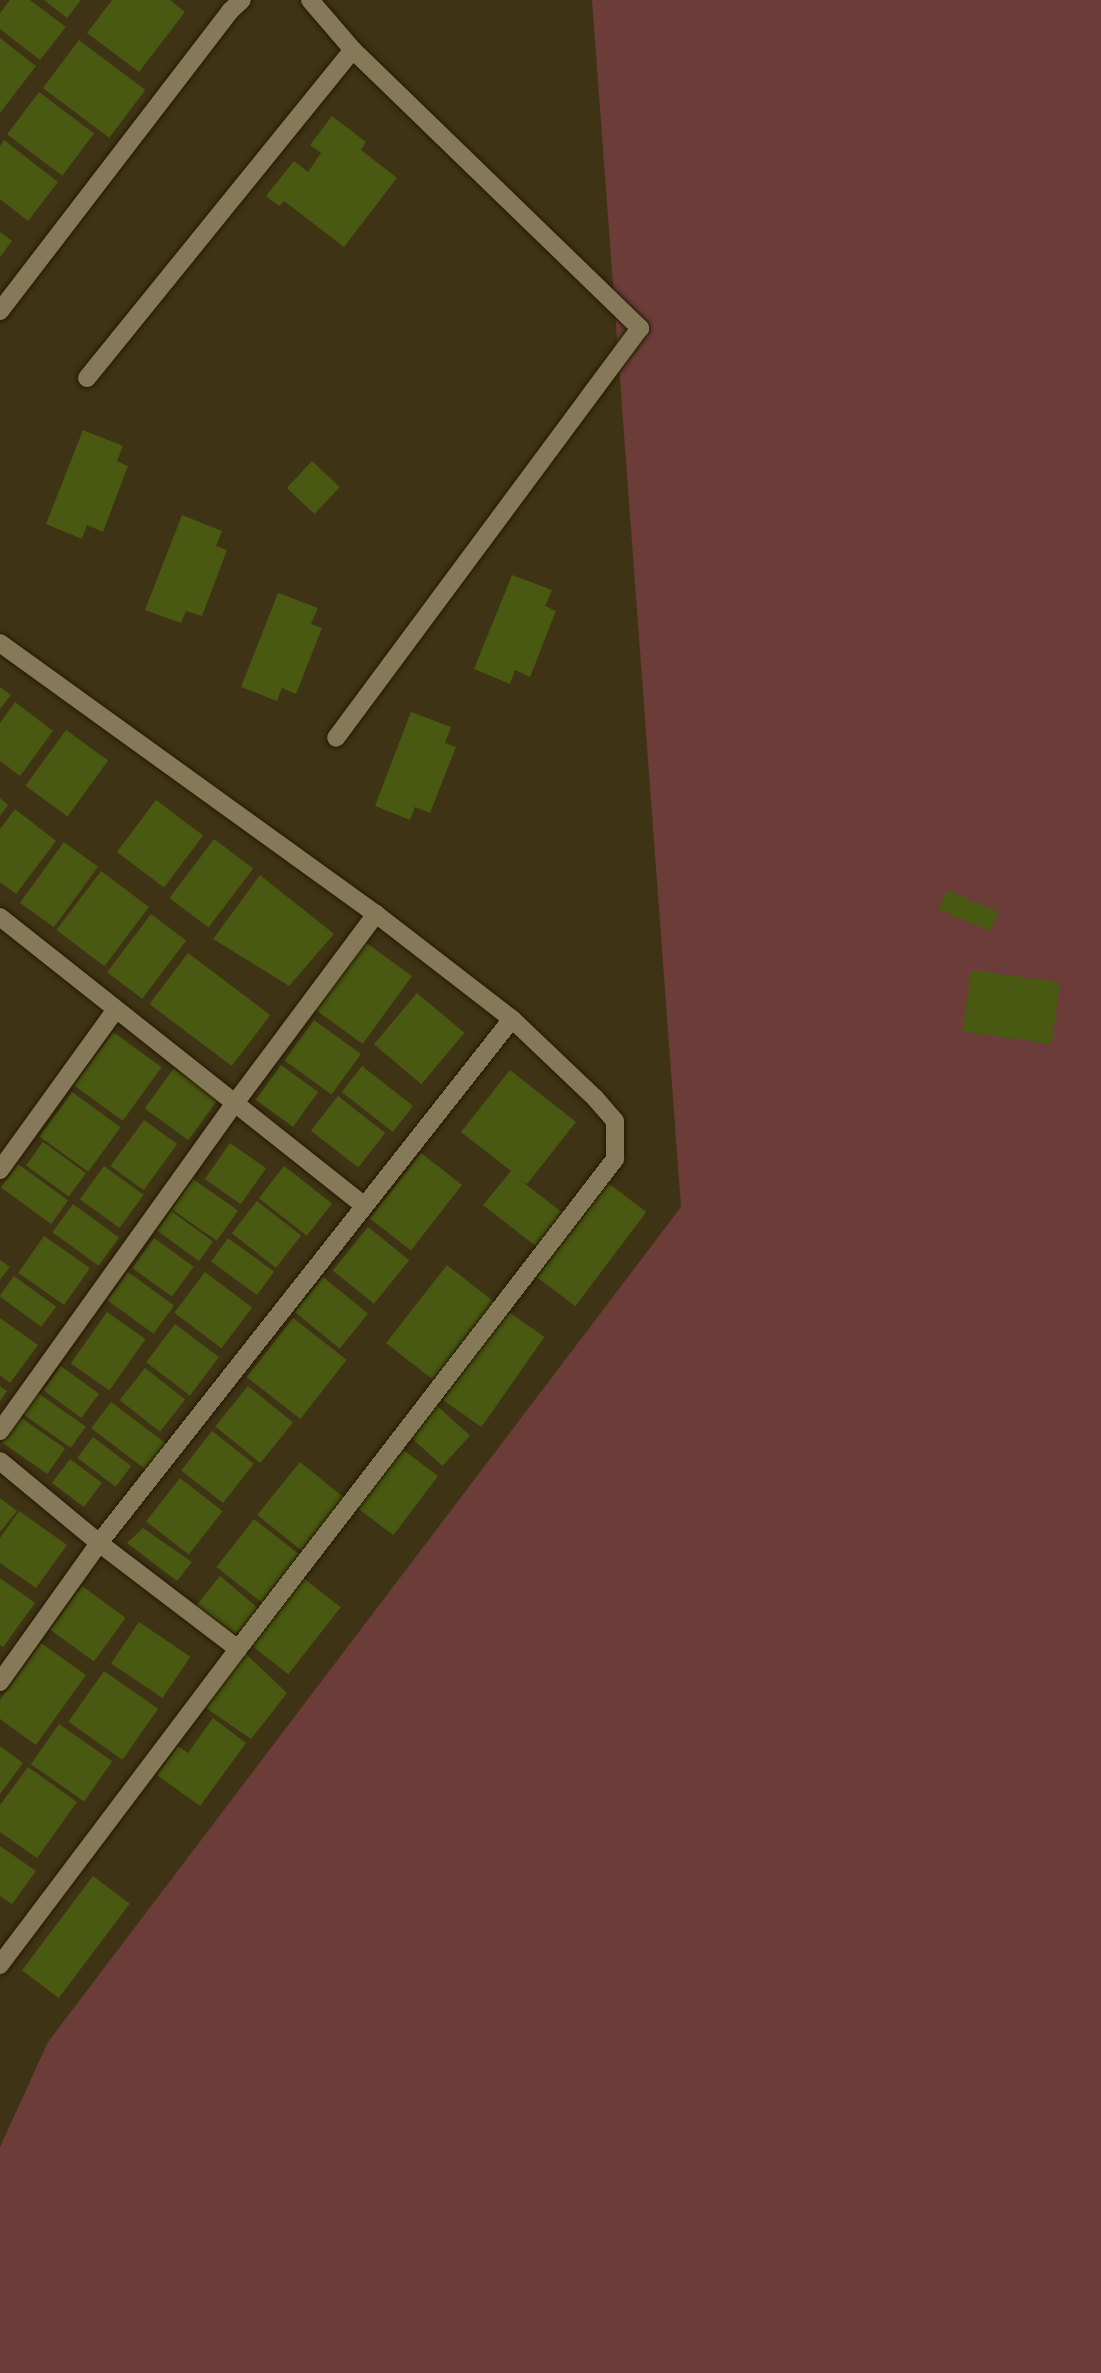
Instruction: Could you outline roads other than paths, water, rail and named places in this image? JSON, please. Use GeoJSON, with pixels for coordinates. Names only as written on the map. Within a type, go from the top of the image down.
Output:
{"type":"FeatureCollection","features":[{"type":"Feature","properties":{"kind":"street"},"geometry":{"type":"LineString","coordinates":[[310,0],[353,50],[640,328],[336,738]]}},
{"type":"Feature","properties":{"kind":"street"},"geometry":{"type":"LineString","coordinates":[[0,311],[230,4]]}},
{"type":"Feature","properties":{"kind":"street"},"geometry":{"type":"LineString","coordinates":[[86,378],[353,50]]}},
{"type":"Feature","properties":{"kind":"street"},"geometry":{"type":"LineString","coordinates":[[0,643],[376,914],[512,1018],[595,1098],[615,1121],[615,1159],[238,1649],[0,1965]]}},
{"type":"Feature","properties":{"kind":"street"},"geometry":{"type":"LineString","coordinates":[[0,1431],[235,1103],[376,914]]}},
{"type":"Feature","properties":{"kind":"street"},"geometry":{"type":"LineString","coordinates":[[0,917],[364,1206]]}},
{"type":"Feature","properties":{"kind":"street"},"geometry":{"type":"LineString","coordinates":[[0,1170],[116,1009]]}},
{"type":"Feature","properties":{"kind":"street"},"geometry":{"type":"LineString","coordinates":[[0,1682],[99,1543],[512,1018]]}},
{"type":"Feature","properties":{"kind":"street"},"geometry":{"type":"LineString","coordinates":[[0,1461],[99,1543],[238,1649]]}}]}
